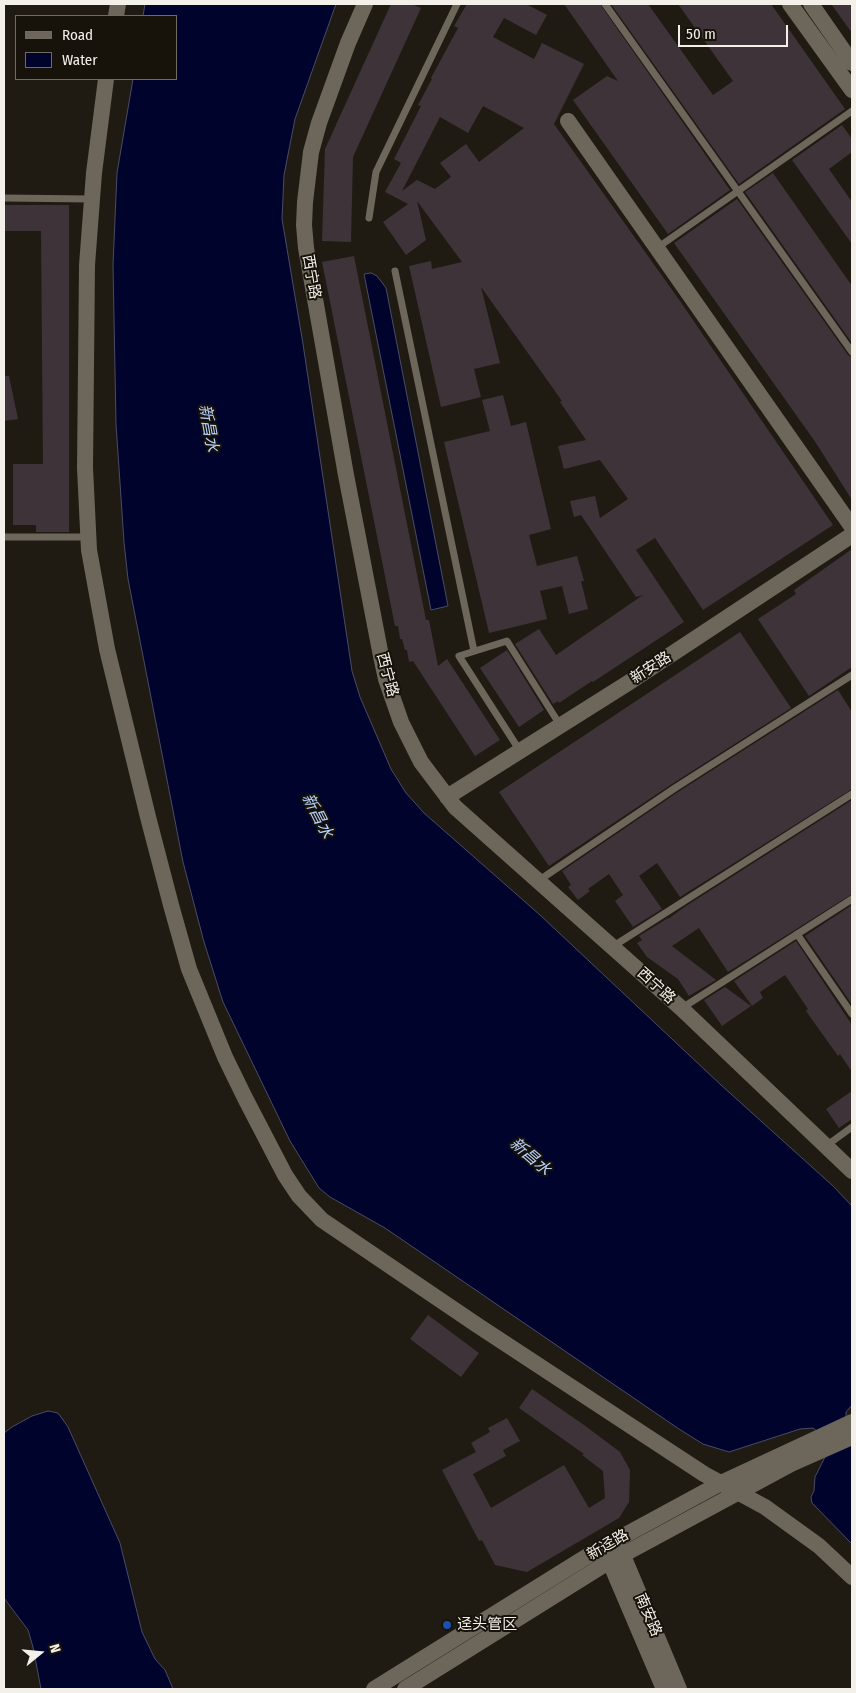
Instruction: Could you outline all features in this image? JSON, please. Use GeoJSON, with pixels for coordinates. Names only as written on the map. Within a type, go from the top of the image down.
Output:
{"type":"FeatureCollection","features":[{"type":"Feature","properties":{"kind":"street","name":"西宁路"},"geometry":{"type":"LineString","coordinates":[[365,4],[310,152],[304,225],[306,248],[348,484],[386,679],[401,722],[421,762],[455,807],[681,1008],[852,1171]]}},
{"type":"Feature","properties":{"kind":"street"},"geometry":{"type":"LineString","coordinates":[[790,4],[852,90]]}},
{"type":"Feature","properties":{"kind":"street"},"geometry":{"type":"LineString","coordinates":[[811,4],[852,63]]}},
{"type":"Feature","properties":{"kind":"street"},"geometry":{"type":"LineString","coordinates":[[106,80],[91,199],[87,264],[85,380],[87,537],[107,649],[148,817],[189,969],[225,1057],[285,1176],[299,1196],[322,1220],[477,1325],[704,1474],[766,1507],[819,1546],[852,1577]]}},
{"type":"Feature","properties":{"kind":"street"},"geometry":{"type":"LineString","coordinates":[[568,121],[852,527]]}},
{"type":"Feature","properties":{"kind":"street","name":"新安路"},"geometry":{"type":"LineString","coordinates":[[447,797],[852,535]]}},
{"type":"Feature","properties":{"kind":"street","name":"新迳路"},"geometry":{"type":"LineString","coordinates":[[406,1689],[616,1559],[738,1492],[852,1422]]}},
{"type":"Feature","properties":{"kind":"street","name":"新迳路"},"geometry":{"type":"LineString","coordinates":[[374,1689],[610,1543],[721,1483],[801,1453],[852,1437]]}},
{"type":"Feature","properties":{"kind":"street","name":"南安路"},"geometry":{"type":"LineString","coordinates":[[610,1543],[664,1689]]}},
{"type":"Feature","properties":{"kind":"street","name":"南安路"},"geometry":{"type":"LineString","coordinates":[[616,1559],[679,1689]]}},
{"type":"Feature","properties":{"kind":"lane"},"geometry":{"type":"LineString","coordinates":[[369,218],[376,172],[457,4]]}},
{"type":"Feature","properties":{"kind":"lane"},"geometry":{"type":"LineString","coordinates":[[606,4],[852,352]]}},
{"type":"Feature","properties":{"kind":"lane"},"geometry":{"type":"LineString","coordinates":[[657,248],[852,112]]}},
{"type":"Feature","properties":{"kind":"lane"},"geometry":{"type":"LineString","coordinates":[[4,198],[91,199]]}},
{"type":"Feature","properties":{"kind":"lane"},"geometry":{"type":"LineString","coordinates":[[395,271],[474,651]]}},
{"type":"Feature","properties":{"kind":"lane"},"geometry":{"type":"LineString","coordinates":[[4,537],[87,537]]}},
{"type":"Feature","properties":{"kind":"lane"},"geometry":{"type":"LineString","coordinates":[[520,750],[459,656],[507,641],[561,725]]}},
{"type":"Feature","properties":{"kind":"lane"},"geometry":{"type":"LineString","coordinates":[[538,881],[675,788],[852,675]]}},
{"type":"Feature","properties":{"kind":"lane"},"geometry":{"type":"LineString","coordinates":[[612,947],[852,794]]}},
{"type":"Feature","properties":{"kind":"lane"},"geometry":{"type":"LineString","coordinates":[[681,1008],[852,899]]}},
{"type":"Feature","properties":{"kind":"lane"},"geometry":{"type":"LineString","coordinates":[[797,934],[852,1013]]}},
{"type":"Feature","properties":{"kind":"lane"},"geometry":{"type":"LineString","coordinates":[[826,1146],[852,1128]]}},
{"type":"Feature","properties":{"kind":"water","name":"新昌水"},"geometry":{"type":"Polygon","coordinates":[[[145,4],[336,4],[295,119],[284,175],[282,219],[303,344],[352,671],[360,697],[391,769],[406,793],[424,813],[540,915],[721,1085],[833,1186],[852,1206],[852,1405],[846,1412],[846,1417],[852,1426],[852,1544],[812,1503],[811,1497],[814,1491],[815,1477],[827,1453],[818,1432],[813,1428],[800,1429],[729,1452],[703,1444],[385,1228],[330,1197],[319,1188],[290,1141],[223,1002],[204,942],[183,862],[128,579],[124,542],[116,424],[113,265],[117,173],[133,80],[178,80],[178,15],[143,15],[145,4]]]}},
{"type":"Feature","properties":{"kind":"water"},"geometry":{"type":"Polygon","coordinates":[[[371,273],[377,276],[386,288],[448,606],[431,610],[364,274],[371,273]]]}},
{"type":"Feature","properties":{"kind":"water"},"geometry":{"type":"Polygon","coordinates":[[[48,1411],[58,1413],[68,1427],[120,1543],[142,1632],[155,1659],[165,1670],[173,1689],[41,1689],[28,1630],[4,1598],[4,1433],[32,1416],[48,1411]]]}},
{"type":"Feature","properties":{"kind":"building"},"geometry":{"type":"Polygon","coordinates":[[[391,4],[412,4],[421,8],[353,157],[351,242],[322,241],[325,149],[391,4]]]}},
{"type":"Feature","properties":{"kind":"building"},"geometry":{"type":"Polygon","coordinates":[[[467,4],[526,4],[547,15],[536,35],[504,18],[493,37],[534,59],[542,43],[584,64],[554,124],[680,301],[833,525],[703,610],[655,538],[636,550],[684,622],[593,682],[559,703],[558,701],[553,704],[515,644],[539,629],[556,655],[643,595],[636,597],[581,515],[574,517],[570,501],[595,496],[600,518],[628,499],[600,460],[564,469],[558,446],[586,440],[560,402],[562,401],[481,287],[500,363],[474,369],[481,397],[441,407],[409,266],[431,261],[432,269],[462,262],[417,201],[426,240],[406,255],[383,222],[408,204],[385,192],[401,163],[394,159],[421,106],[418,105],[458,28],[454,26],[467,4]],[[483,106],[468,133],[440,117],[402,191],[417,180],[435,189],[451,177],[440,163],[466,144],[479,162],[524,128],[483,106]]]}},
{"type":"Feature","properties":{"kind":"building"},"geometry":{"type":"Polygon","coordinates":[[[564,4],[600,4],[730,190],[668,234],[573,100],[607,76],[618,81],[564,4]]]}},
{"type":"Feature","properties":{"kind":"building"},"geometry":{"type":"Polygon","coordinates":[[[611,4],[648,4],[713,95],[733,81],[678,4],[771,4],[845,109],[739,184],[611,4]]]}},
{"type":"Feature","properties":{"kind":"building"},"geometry":{"type":"Polygon","coordinates":[[[831,4],[852,4],[852,33],[831,4]]]}},
{"type":"Feature","properties":{"kind":"building"},"geometry":{"type":"Polygon","coordinates":[[[842,125],[852,139],[852,152],[829,169],[852,202],[852,244],[792,160],[842,125]]]}},
{"type":"Feature","properties":{"kind":"building"},"geometry":{"type":"Polygon","coordinates":[[[773,173],[852,286],[852,343],[745,192],[773,173]]]}},
{"type":"Feature","properties":{"kind":"building"},"geometry":{"type":"Polygon","coordinates":[[[737,199],[848,355],[852,357],[852,500],[816,443],[674,243],[737,199]]]}},
{"type":"Feature","properties":{"kind":"building"},"geometry":{"type":"Polygon","coordinates":[[[4,205],[69,205],[69,532],[36,532],[36,525],[13,525],[13,464],[43,464],[41,231],[4,231],[4,205]]]}},
{"type":"Feature","properties":{"kind":"building"},"geometry":{"type":"Polygon","coordinates":[[[354,256],[426,620],[429,620],[438,666],[447,659],[500,740],[475,756],[413,661],[409,662],[407,650],[405,650],[402,639],[400,639],[398,626],[395,626],[322,262],[354,256]]]}},
{"type":"Feature","properties":{"kind":"building"},"geometry":{"type":"Polygon","coordinates":[[[4,376],[9,376],[18,419],[4,421],[4,376]]]}},
{"type":"Feature","properties":{"kind":"building"},"geometry":{"type":"Polygon","coordinates":[[[503,395],[511,426],[526,422],[551,529],[529,535],[537,566],[577,556],[584,581],[581,581],[588,609],[569,614],[562,586],[540,591],[547,619],[489,633],[444,442],[490,431],[482,400],[503,395]]]}},
{"type":"Feature","properties":{"kind":"building"},"geometry":{"type":"Polygon","coordinates":[[[852,549],[852,667],[809,696],[758,619],[796,594],[794,590],[852,549]]]}},
{"type":"Feature","properties":{"kind":"building"},"geometry":{"type":"Polygon","coordinates":[[[740,632],[791,708],[549,866],[499,792],[740,632]]]}},
{"type":"Feature","properties":{"kind":"building"},"geometry":{"type":"Polygon","coordinates":[[[507,650],[544,710],[519,727],[480,668],[507,650]]]}},
{"type":"Feature","properties":{"kind":"building"},"geometry":{"type":"Polygon","coordinates":[[[838,690],[852,712],[852,789],[680,897],[657,863],[639,876],[662,909],[633,927],[615,901],[623,895],[609,874],[588,889],[590,891],[578,900],[568,887],[571,885],[562,871],[678,792],[838,690]]]}},
{"type":"Feature","properties":{"kind":"building"},"geometry":{"type":"Polygon","coordinates":[[[852,800],[852,894],[728,972],[699,928],[672,946],[716,980],[689,996],[678,979],[647,957],[637,943],[642,940],[639,936],[852,800]]]}},
{"type":"Feature","properties":{"kind":"building"},"geometry":{"type":"Polygon","coordinates":[[[852,905],[852,1002],[851,1003],[805,936],[852,905]]]}},
{"type":"Feature","properties":{"kind":"building"},"geometry":{"type":"Polygon","coordinates":[[[796,941],[852,1025],[852,1072],[840,1054],[838,1056],[806,1011],[808,1009],[785,975],[760,992],[763,998],[752,1006],[734,981],[796,941]]]}},
{"type":"Feature","properties":{"kind":"building"},"geometry":{"type":"Polygon","coordinates":[[[725,987],[751,1006],[722,1026],[704,1000],[725,987]]]}},
{"type":"Feature","properties":{"kind":"building"},"geometry":{"type":"Polygon","coordinates":[[[852,1091],[852,1119],[839,1128],[826,1109],[852,1091]]]}},
{"type":"Feature","properties":{"kind":"building"},"geometry":{"type":"Polygon","coordinates":[[[428,1315],[479,1353],[461,1377],[410,1339],[428,1315]]]}},
{"type":"Feature","properties":{"kind":"building"},"geometry":{"type":"Polygon","coordinates":[[[532,1389],[620,1452],[630,1470],[629,1502],[619,1518],[527,1572],[495,1565],[482,1540],[479,1541],[442,1470],[476,1452],[471,1443],[490,1432],[488,1428],[507,1418],[520,1441],[503,1450],[506,1456],[473,1474],[491,1508],[564,1465],[589,1508],[605,1498],[603,1471],[582,1455],[584,1454],[519,1408],[532,1389]]]}},
{"type":"Feature","properties":{"kind":"place","name":"迳头管区"},"geometry":{"type":"Point","coordinates":[447,1625]}}]}
